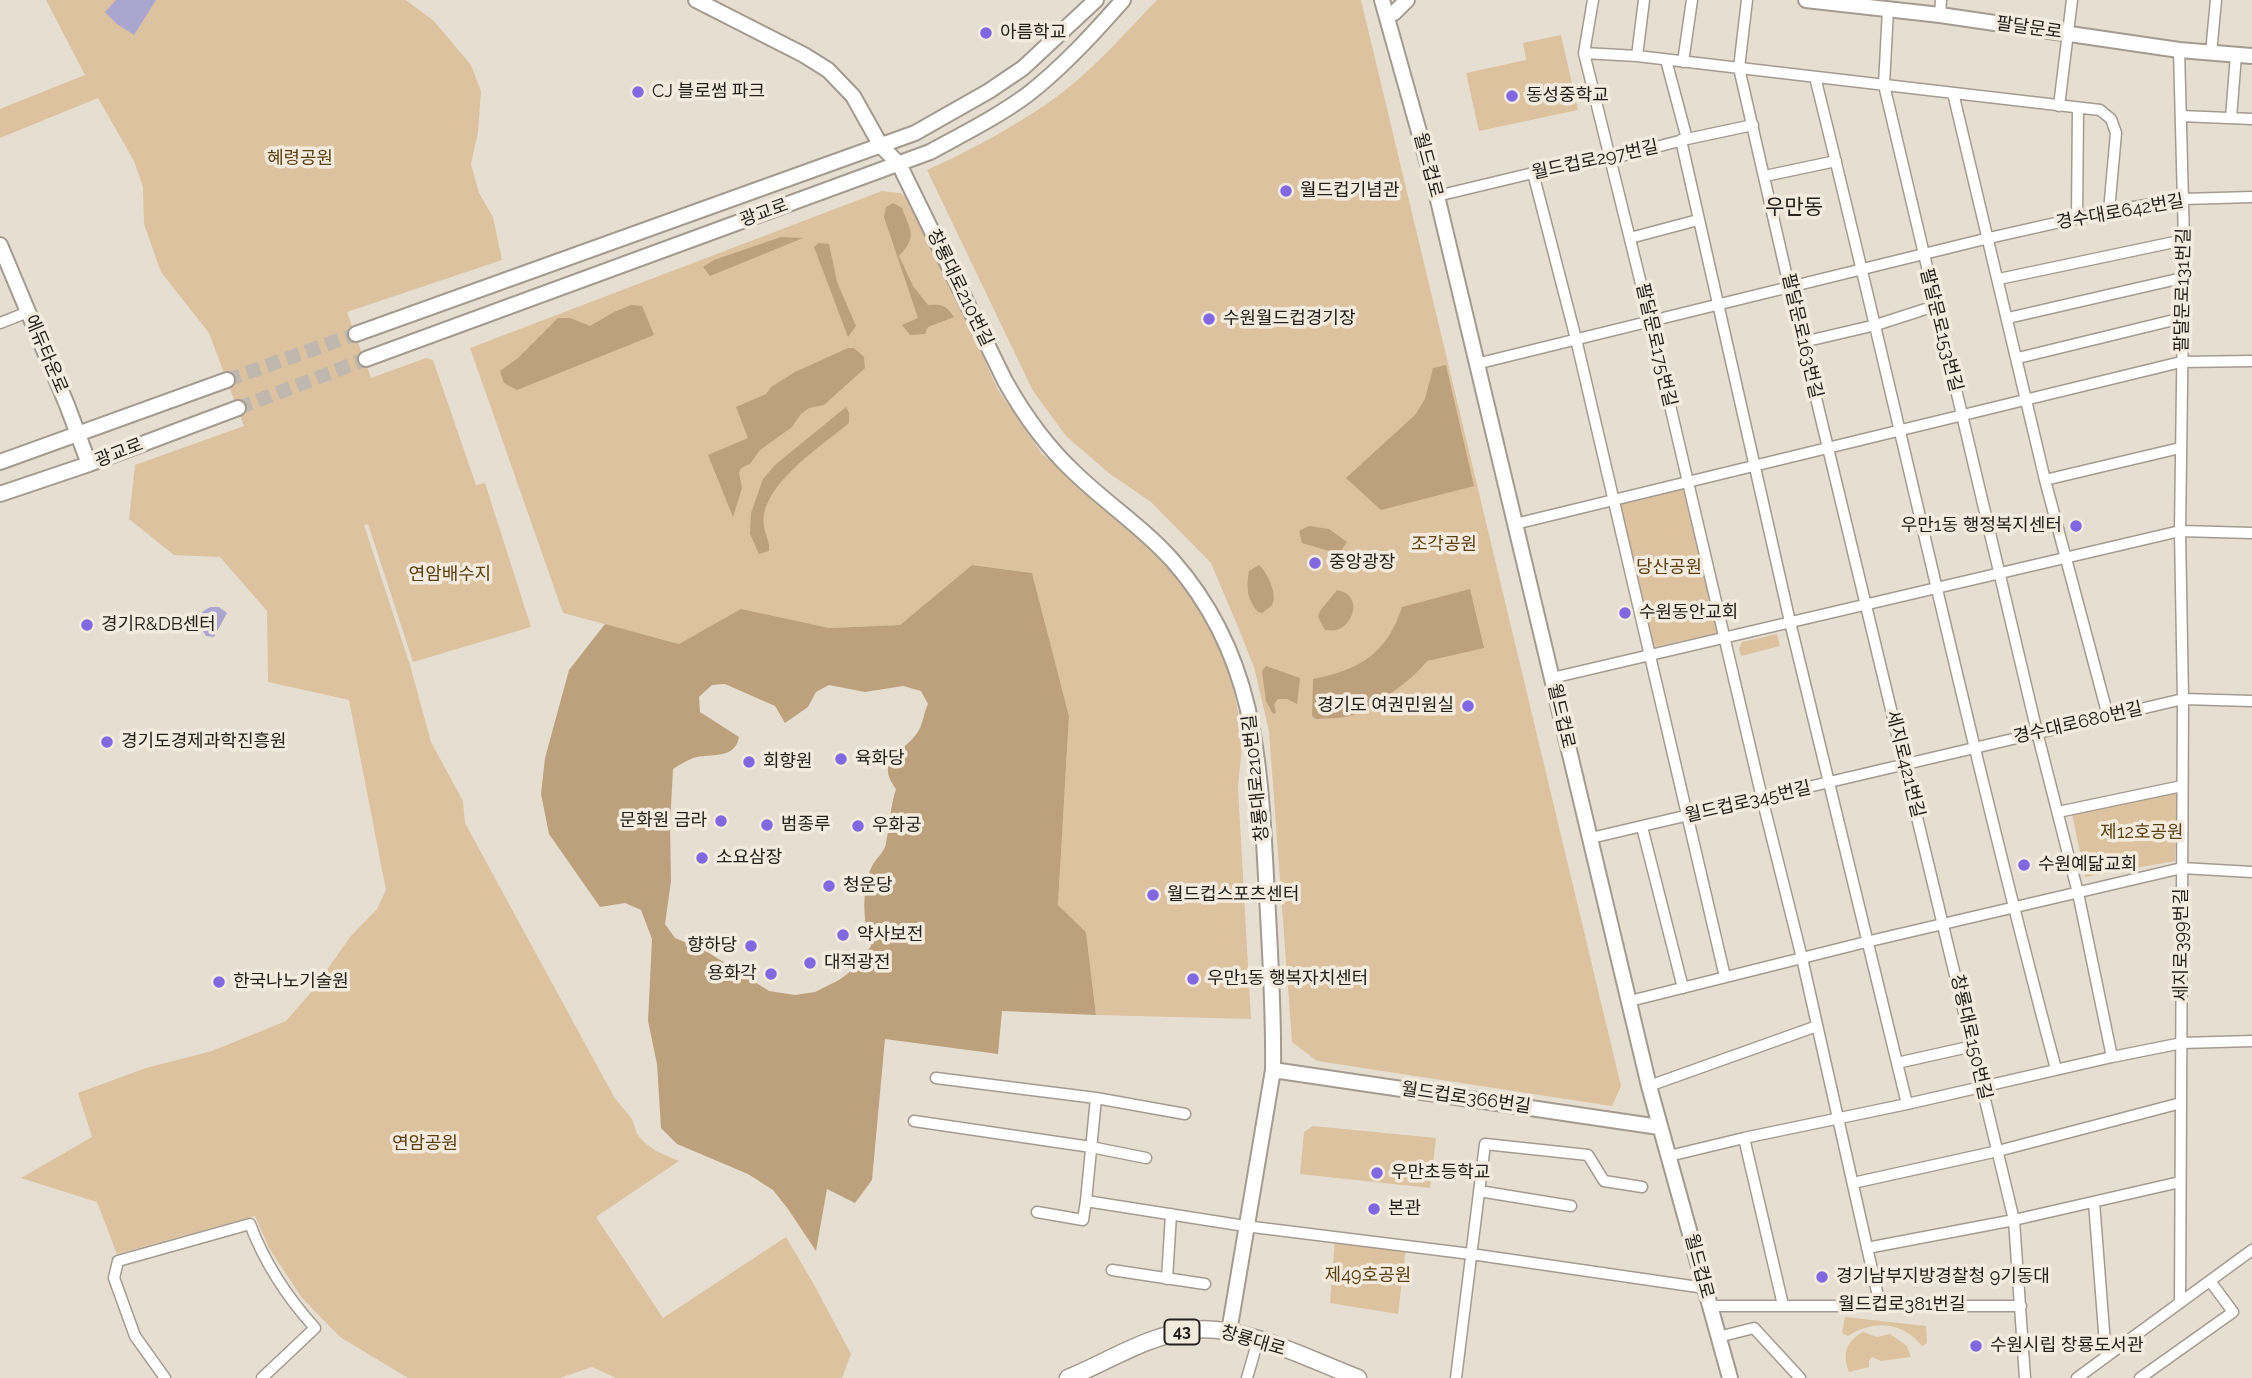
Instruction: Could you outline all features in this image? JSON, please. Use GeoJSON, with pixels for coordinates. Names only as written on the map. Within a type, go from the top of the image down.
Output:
{"type":"FeatureCollection","features":[{"type":"Feature","properties":{"kind":"main road","name":"창룡대로"},"geometry":{"type":"LineString","coordinates":[[1068,1378],[1160,1338],[1195,1329],[1230,1332],[1258,1340],[1358,1378]]}},
{"type":"Feature","properties":{"kind":"street","name":"창룡대로210번길"},"geometry":{"type":"LineString","coordinates":[[696,0],[804,55],[828,70],[853,96],[881,146],[899,164],[1000,370],[1025,414],[1075,474],[1139,527],[1172,560],[1206,606],[1234,662],[1248,703],[1261,786],[1273,1070],[1245,1226],[1230,1332]]}},
{"type":"Feature","properties":{"kind":"street","name":"광교로"},"geometry":{"type":"LineString","coordinates":[[356,334],[915,133],[989,91],[1023,68],[1096,0]]}},
{"type":"Feature","properties":{"kind":"street","name":"광교로"},"geometry":{"type":"LineString","coordinates":[[366,359],[938,148],[1028,94],[1075,54],[1123,0]]}},
{"type":"Feature","properties":{"kind":"street","name":"월드컵로"},"geometry":{"type":"LineString","coordinates":[[1382,0],[1437,196],[1659,1127],[1730,1378]]}},
{"type":"Feature","properties":{"kind":"street"},"geometry":{"type":"LineString","coordinates":[[1393,6],[1408,0]]}},
{"type":"Feature","properties":{"kind":"street","name":"팔달문로175번길"},"geometry":{"type":"LineString","coordinates":[[1593,0],[1584,53],[1802,958],[1880,1305]]}},
{"type":"Feature","properties":{"kind":"street"},"geometry":{"type":"LineString","coordinates":[[1637,56],[1644,0]]}},
{"type":"Feature","properties":{"kind":"street"},"geometry":{"type":"LineString","coordinates":[[1683,62],[1692,0]]}},
{"type":"Feature","properties":{"kind":"street","name":"팔달문로163번길"},"geometry":{"type":"LineString","coordinates":[[1747,0],[1740,68],[1789,286],[1867,604]]}},
{"type":"Feature","properties":{"kind":"street","name":"팔달문로"},"geometry":{"type":"LineString","coordinates":[[1806,0],[1888,9],[1941,7],[2068,33],[2179,50],[2252,56]]}},
{"type":"Feature","properties":{"kind":"street"},"geometry":{"type":"LineString","coordinates":[[2059,106],[2072,0]]}},
{"type":"Feature","properties":{"kind":"street"},"geometry":{"type":"LineString","coordinates":[[2211,53],[2216,0]]}},
{"type":"Feature","properties":{"kind":"street","name":"월드컵로"},"geometry":{"type":"LineString","coordinates":[[1393,6],[1397,53]]}},
{"type":"Feature","properties":{"kind":"street","name":"팔달문로153번길"},"geometry":{"type":"LineString","coordinates":[[1888,9],[1884,85],[2037,732],[2078,893],[2112,1057]]}},
{"type":"Feature","properties":{"kind":"street","name":"팔달문로131번길"},"geometry":{"type":"LineString","coordinates":[[2179,50],[2184,240],[2180,531]]}},
{"type":"Feature","properties":{"kind":"street"},"geometry":{"type":"LineString","coordinates":[[1584,53],[1637,56],[2100,110],[2111,119],[2116,134],[2109,212]]}},
{"type":"Feature","properties":{"kind":"street"},"geometry":{"type":"LineString","coordinates":[[2231,118],[2236,55]]}},
{"type":"Feature","properties":{"kind":"street"},"geometry":{"type":"LineString","coordinates":[[1666,60],[1684,139],[1698,220],[1790,622],[1907,1104]]}},
{"type":"Feature","properties":{"kind":"street"},"geometry":{"type":"LineString","coordinates":[[1815,77],[1863,268],[1973,748],[2056,1069]]}},
{"type":"Feature","properties":{"kind":"street"},"geometry":{"type":"LineString","coordinates":[[1954,93],[2045,480],[2108,716]]}},
{"type":"Feature","properties":{"kind":"street"},"geometry":{"type":"LineString","coordinates":[[2077,219],[2078,108]]}},
{"type":"Feature","properties":{"kind":"street"},"geometry":{"type":"LineString","coordinates":[[2181,116],[2252,120]]}},
{"type":"Feature","properties":{"kind":"street","name":"월드컵로297번길"},"geometry":{"type":"LineString","coordinates":[[1437,196],[1754,125]]}},
{"type":"Feature","properties":{"kind":"street"},"geometry":{"type":"LineString","coordinates":[[1765,176],[1836,161]]}},
{"type":"Feature","properties":{"kind":"street"},"geometry":{"type":"LineString","coordinates":[[1533,173],[1576,339],[1725,977]]}},
{"type":"Feature","properties":{"kind":"street","name":"경수대로642번길"},"geometry":{"type":"LineString","coordinates":[[1476,364],[1863,268],[2109,212],[2183,199],[2252,197]]}},
{"type":"Feature","properties":{"kind":"street"},"geometry":{"type":"LineString","coordinates":[[1630,238],[1698,220]]}},
{"type":"Feature","properties":{"kind":"street"},"geometry":{"type":"LineString","coordinates":[[1999,279],[2184,240]]}},
{"type":"Feature","properties":{"kind":"street","name":"에듀타운로"},"geometry":{"type":"LineString","coordinates":[[0,245],[89,464]]}},
{"type":"Feature","properties":{"kind":"street"},"geometry":{"type":"LineString","coordinates":[[2008,318],[2182,278]]}},
{"type":"Feature","properties":{"kind":"street"},"geometry":{"type":"LineString","coordinates":[[1803,342],[1936,306]]}},
{"type":"Feature","properties":{"kind":"street"},"geometry":{"type":"LineString","coordinates":[[0,323],[28,312]]}},
{"type":"Feature","properties":{"kind":"street"},"geometry":{"type":"LineString","coordinates":[[2018,358],[2182,318]]}},
{"type":"Feature","properties":{"kind":"street"},"geometry":{"type":"LineString","coordinates":[[1515,524],[2181,362],[2252,361]]}},
{"type":"Feature","properties":{"kind":"street","name":"광교로"},"geometry":{"type":"LineString","coordinates":[[0,461],[227,380]]}},
{"type":"Feature","properties":{"kind":"street","name":"광교로"},"geometry":{"type":"LineString","coordinates":[[0,494],[89,464],[237,408]]}},
{"type":"Feature","properties":{"kind":"street"},"geometry":{"type":"LineString","coordinates":[[2045,480],[2180,448]]}},
{"type":"Feature","properties":{"kind":"street"},"geometry":{"type":"LineString","coordinates":[[1552,678],[2180,531],[2252,533]]}},
{"type":"Feature","properties":{"kind":"street","name":"세지로399번길"},"geometry":{"type":"LineString","coordinates":[[2180,531],[2183,699],[2180,1303]]}},
{"type":"Feature","properties":{"kind":"street","name":"세지로421번길"},"geometry":{"type":"LineString","coordinates":[[1867,604],[1944,923]]}},
{"type":"Feature","properties":{"kind":"street","name":"경수대로680번길"},"geometry":{"type":"LineString","coordinates":[[1906,765],[2183,699],[2252,701]]}},
{"type":"Feature","properties":{"kind":"street","name":"월드컵로345번길"},"geometry":{"type":"LineString","coordinates":[[1591,838],[1906,765]]}},
{"type":"Feature","properties":{"kind":"street"},"geometry":{"type":"LineString","coordinates":[[2058,812],[2182,786]]}},
{"type":"Feature","properties":{"kind":"street"},"geometry":{"type":"LineString","coordinates":[[1642,827],[1683,988]]}},
{"type":"Feature","properties":{"kind":"street"},"geometry":{"type":"LineString","coordinates":[[1630,1001],[1944,923],[2182,868],[2252,872]]}},
{"type":"Feature","properties":{"kind":"street","name":"창룡대로150번길"},"geometry":{"type":"LineString","coordinates":[[1944,923],[2014,1220],[2025,1378]]}},
{"type":"Feature","properties":{"kind":"street"},"geometry":{"type":"LineString","coordinates":[[1649,1086],[1818,1026]]}},
{"type":"Feature","properties":{"kind":"street"},"geometry":{"type":"LineString","coordinates":[[1668,1157],[2182,1043],[2252,1041]]}},
{"type":"Feature","properties":{"kind":"street"},"geometry":{"type":"LineString","coordinates":[[1896,1063],[1973,1046]]}},
{"type":"Feature","properties":{"kind":"street","name":"월드컵로366번길"},"geometry":{"type":"LineString","coordinates":[[1273,1070],[1659,1127]]}},
{"type":"Feature","properties":{"kind":"street"},"geometry":{"type":"LineString","coordinates":[[936,1078],[1096,1098],[1185,1114]]}},
{"type":"Feature","properties":{"kind":"street"},"geometry":{"type":"LineString","coordinates":[[1037,1212],[1083,1220],[1096,1098]]}},
{"type":"Feature","properties":{"kind":"street"},"geometry":{"type":"LineString","coordinates":[[1853,1183],[1998,1151],[2181,1103]]}},
{"type":"Feature","properties":{"kind":"street"},"geometry":{"type":"LineString","coordinates":[[914,1121],[1146,1157]]}},
{"type":"Feature","properties":{"kind":"street"},"geometry":{"type":"LineString","coordinates":[[1744,1138],[1783,1305]]}},
{"type":"Feature","properties":{"kind":"street"},"geometry":{"type":"LineString","coordinates":[[1455,1378],[1485,1144],[1588,1155],[1604,1181],[1642,1187]]}},
{"type":"Feature","properties":{"kind":"street"},"geometry":{"type":"LineString","coordinates":[[1867,1248],[2014,1220],[2180,1182]]}},
{"type":"Feature","properties":{"kind":"street"},"geometry":{"type":"LineString","coordinates":[[1479,1191],[1571,1206]]}},
{"type":"Feature","properties":{"kind":"street"},"geometry":{"type":"LineString","coordinates":[[1086,1201],[1245,1226],[1705,1287]]}},
{"type":"Feature","properties":{"kind":"street"},"geometry":{"type":"LineString","coordinates":[[2094,1202],[2106,1357]]}},
{"type":"Feature","properties":{"kind":"street"},"geometry":{"type":"LineString","coordinates":[[1167,1279],[1171,1214]]}},
{"type":"Feature","properties":{"kind":"street"},"geometry":{"type":"LineString","coordinates":[[165,1378],[135,1336],[114,1278],[118,1261],[250,1224],[272,1273],[315,1328],[262,1378]]}},
{"type":"Feature","properties":{"kind":"street"},"geometry":{"type":"LineString","coordinates":[[2077,1378],[2252,1250]]}},
{"type":"Feature","properties":{"kind":"street"},"geometry":{"type":"LineString","coordinates":[[1112,1270],[1205,1283]]}},
{"type":"Feature","properties":{"kind":"street"},"geometry":{"type":"LineString","coordinates":[[2140,1378],[2233,1311],[2210,1281]]}},
{"type":"Feature","properties":{"kind":"street","name":"월드컵로381번길"},"geometry":{"type":"LineString","coordinates":[[1710,1306],[2021,1306]]}},
{"type":"Feature","properties":{"kind":"street"},"geometry":{"type":"LineString","coordinates":[[1718,1337],[1754,1328],[1800,1378]]}},
{"type":"Feature","properties":{"kind":"street"},"geometry":{"type":"LineString","coordinates":[[1247,1378],[1258,1340]]}},
{"type":"Feature","properties":{"kind":"green space","name":"연암공원"},"geometry":{"type":"Polygon","coordinates":[[[46,0],[406,0],[434,21],[471,65],[481,91],[478,132],[471,164],[479,193],[493,217],[502,260],[347,312],[371,378],[426,358],[433,360],[476,485],[485,483],[531,627],[413,662],[368,524],[364,525],[410,665],[431,742],[463,801],[465,823],[614,1097],[632,1119],[637,1134],[656,1151],[679,1161],[596,1217],[663,1318],[786,1237],[851,1354],[842,1378],[616,1378],[592,1367],[560,1378],[408,1378],[340,1337],[302,1298],[269,1248],[255,1216],[117,1254],[97,1202],[21,1178],[92,1137],[78,1093],[146,1068],[212,1051],[286,1021],[313,990],[350,937],[377,909],[386,890],[349,700],[268,682],[267,611],[220,557],[174,555],[129,519],[135,465],[244,426],[209,333],[161,272],[144,224],[143,187],[134,161],[98,98],[0,138],[0,109],[85,75],[46,0]]]}},
{"type":"Feature","properties":{"kind":"green space","name":"조각공원"},"geometry":{"type":"Polygon","coordinates":[[[1157,0],[1361,0],[1621,1086],[1612,1106],[1317,1061],[1292,1042],[1269,731],[1254,667],[1238,627],[1211,563],[1151,502],[1110,474],[1066,436],[1033,391],[927,170],[1004,131],[1063,92],[1105,54],[1157,0]]]}},
{"type":"Feature","properties":{"kind":"green space"},"geometry":{"type":"Polygon","coordinates":[[[1561,35],[1578,110],[1479,131],[1466,73],[1526,60],[1523,43],[1561,35]]]}},
{"type":"Feature","properties":{"kind":"green space"},"geometry":{"type":"Polygon","coordinates":[[[882,191],[900,193],[912,202],[998,390],[1042,454],[1144,536],[1177,570],[1215,631],[1232,683],[1243,736],[1238,787],[1251,1019],[1096,1015],[1086,932],[1058,905],[1069,716],[1032,573],[972,565],[900,625],[829,628],[741,610],[679,644],[563,613],[470,348],[882,191]]]}},
{"type":"Feature","properties":{"kind":"green space","name":"당산공원"},"geometry":{"type":"Polygon","coordinates":[[[1683,488],[1717,633],[1654,647],[1620,503],[1683,488]]]}},
{"type":"Feature","properties":{"kind":"green space"},"geometry":{"type":"Polygon","coordinates":[[[1777,634],[1780,646],[1741,656],[1739,649],[1742,642],[1777,634]]]}},
{"type":"Feature","properties":{"kind":"green space","name":"제12호공원"},"geometry":{"type":"Polygon","coordinates":[[[2177,793],[2175,861],[2085,877],[2072,813],[2177,793]]]}},
{"type":"Feature","properties":{"kind":"green space"},"geometry":{"type":"Polygon","coordinates":[[[1313,1126],[1436,1138],[1430,1188],[1300,1174],[1304,1132],[1313,1126]]]}},
{"type":"Feature","properties":{"kind":"green space","name":"제49호공원"},"geometry":{"type":"Polygon","coordinates":[[[1335,1238],[1406,1247],[1398,1314],[1330,1303],[1335,1238]]]}},
{"type":"Feature","properties":{"kind":"green space"},"geometry":{"type":"Polygon","coordinates":[[[1845,1317],[1926,1326],[1927,1343],[1922,1346],[1906,1332],[1887,1326],[1867,1327],[1848,1336],[1842,1333],[1845,1317]]]}},
{"type":"Feature","properties":{"kind":"green space"},"geometry":{"type":"Polygon","coordinates":[[[1863,1332],[1877,1337],[1890,1334],[1907,1346],[1911,1357],[1881,1361],[1872,1357],[1869,1367],[1849,1372],[1847,1349],[1863,1332]]]}},
{"type":"Feature","properties":{"kind":"shaded area"},"geometry":{"type":"Polygon","coordinates":[[[116,0],[156,0],[134,35],[105,12],[116,0]]]}},
{"type":"Feature","properties":{"kind":"shaded area"},"geometry":{"type":"Polygon","coordinates":[[[893,203],[902,208],[910,228],[909,243],[899,256],[913,286],[928,305],[943,306],[954,317],[928,327],[925,334],[910,335],[902,325],[918,318],[884,217],[886,207],[893,203]]]}},
{"type":"Feature","properties":{"kind":"shaded area"},"geometry":{"type":"Polygon","coordinates":[[[781,237],[803,238],[710,276],[703,267],[714,260],[781,237]]]}},
{"type":"Feature","properties":{"kind":"shaded area"},"geometry":{"type":"Polygon","coordinates":[[[819,243],[829,244],[837,282],[856,326],[848,337],[814,247],[819,243]]]}},
{"type":"Feature","properties":{"kind":"shaded area"},"geometry":{"type":"Polygon","coordinates":[[[631,305],[642,306],[654,335],[517,390],[504,383],[500,371],[518,358],[558,318],[570,318],[590,326],[631,305]]]}},
{"type":"Feature","properties":{"kind":"shaded area"},"geometry":{"type":"Polygon","coordinates":[[[848,348],[854,348],[864,357],[865,368],[824,405],[809,408],[801,414],[792,427],[760,450],[750,464],[741,468],[739,473],[742,488],[733,517],[708,455],[748,438],[736,407],[766,394],[771,387],[795,372],[848,348]]]}},
{"type":"Feature","properties":{"kind":"shaded area"},"geometry":{"type":"Polygon","coordinates":[[[1446,365],[1474,486],[1381,510],[1346,478],[1415,415],[1425,399],[1433,368],[1446,365]]]}},
{"type":"Feature","properties":{"kind":"shaded area"},"geometry":{"type":"Polygon","coordinates":[[[846,407],[849,423],[799,463],[769,501],[763,520],[769,551],[759,554],[750,534],[751,513],[763,479],[775,465],[846,407]]]}},
{"type":"Feature","properties":{"kind":"shaded area"},"geometry":{"type":"Polygon","coordinates":[[[1309,526],[1329,529],[1347,542],[1341,551],[1336,553],[1302,543],[1299,531],[1309,526]]]}},
{"type":"Feature","properties":{"kind":"shaded area"},"geometry":{"type":"Polygon","coordinates":[[[972,565],[1032,573],[1069,716],[1058,905],[1086,932],[1096,1015],[1002,1011],[998,1054],[885,1039],[872,1180],[855,1203],[827,1189],[816,1251],[773,1190],[748,1174],[677,1144],[661,1128],[657,1064],[648,1021],[652,939],[641,910],[625,903],[600,907],[549,834],[541,794],[545,758],[569,670],[605,624],[679,644],[741,609],[829,628],[900,625],[972,565]],[[725,684],[712,685],[699,697],[700,712],[739,737],[733,749],[727,752],[693,758],[673,769],[671,881],[665,924],[675,938],[706,951],[769,991],[795,995],[815,992],[839,980],[855,968],[871,946],[866,927],[865,895],[868,875],[884,849],[896,789],[888,770],[894,756],[919,730],[928,704],[921,691],[903,686],[865,692],[829,685],[816,692],[808,707],[785,723],[775,706],[725,684]]]}},
{"type":"Feature","properties":{"kind":"shaded area"},"geometry":{"type":"Polygon","coordinates":[[[1259,565],[1268,578],[1274,595],[1272,605],[1262,613],[1258,612],[1252,603],[1248,588],[1249,571],[1259,565]]]}},
{"type":"Feature","properties":{"kind":"shaded area"},"geometry":{"type":"Polygon","coordinates":[[[1470,589],[1484,648],[1427,661],[1392,693],[1350,716],[1316,719],[1312,716],[1313,679],[1344,671],[1369,657],[1388,637],[1402,607],[1470,589]]]}},
{"type":"Feature","properties":{"kind":"shaded area"},"geometry":{"type":"Polygon","coordinates":[[[1337,590],[1351,598],[1351,617],[1342,627],[1325,630],[1318,617],[1337,590]]]}},
{"type":"Feature","properties":{"kind":"shaded area"},"geometry":{"type":"Polygon","coordinates":[[[211,607],[219,607],[227,613],[214,637],[206,636],[198,624],[201,613],[211,607]]]}},
{"type":"Feature","properties":{"kind":"shaded area"},"geometry":{"type":"Polygon","coordinates":[[[1266,666],[1300,678],[1297,704],[1287,699],[1278,699],[1274,704],[1276,713],[1273,714],[1266,701],[1262,671],[1266,666]]]}},
{"type":"Feature","properties":{"kind":"tunnel"},"geometry":{"type":"LineString","coordinates":[[227,380],[356,334]]}},
{"type":"Feature","properties":{"kind":"tunnel"},"geometry":{"type":"LineString","coordinates":[[238,408],[366,359]]}},
{"type":"Feature","properties":{"kind":"place","name":"아름학교"},"geometry":{"type":"Point","coordinates":[986,33]}},
{"type":"Feature","properties":{"kind":"place","name":"CJ 블로썸 파크"},"geometry":{"type":"Point","coordinates":[638,92]}},
{"type":"Feature","properties":{"kind":"place","name":"동성중학교"},"geometry":{"type":"Point","coordinates":[1512,96]}},
{"type":"Feature","properties":{"kind":"place","name":"월드컵기념관"},"geometry":{"type":"Point","coordinates":[1286,191]}},
{"type":"Feature","properties":{"kind":"place","name":"수원월드컵경기장"},"geometry":{"type":"Point","coordinates":[1209,319]}},
{"type":"Feature","properties":{"kind":"place","name":"우만1동 행정복지센터"},"geometry":{"type":"Point","coordinates":[2076,526]}},
{"type":"Feature","properties":{"kind":"place","name":"중앙광장"},"geometry":{"type":"Point","coordinates":[1315,563]}},
{"type":"Feature","properties":{"kind":"place","name":"수원동안교회"},"geometry":{"type":"Point","coordinates":[1625,613]}},
{"type":"Feature","properties":{"kind":"place","name":"경기R&DB센터"},"geometry":{"type":"Point","coordinates":[87,625]}},
{"type":"Feature","properties":{"kind":"place","name":"경기도 여권민원실"},"geometry":{"type":"Point","coordinates":[1468,706]}},
{"type":"Feature","properties":{"kind":"place","name":"경기도경제과학진흥원"},"geometry":{"type":"Point","coordinates":[107,742]}},
{"type":"Feature","properties":{"kind":"place","name":"육화당"},"geometry":{"type":"Point","coordinates":[841,759]}},
{"type":"Feature","properties":{"kind":"place","name":"회향원"},"geometry":{"type":"Point","coordinates":[749,762]}},
{"type":"Feature","properties":{"kind":"place","name":"문화원 금라"},"geometry":{"type":"Point","coordinates":[721,821]}},
{"type":"Feature","properties":{"kind":"place","name":"범종루"},"geometry":{"type":"Point","coordinates":[767,825]}},
{"type":"Feature","properties":{"kind":"place","name":"우화궁"},"geometry":{"type":"Point","coordinates":[858,826]}},
{"type":"Feature","properties":{"kind":"place","name":"소요삼장"},"geometry":{"type":"Point","coordinates":[702,858]}},
{"type":"Feature","properties":{"kind":"place","name":"수원예닮교회"},"geometry":{"type":"Point","coordinates":[2024,865]}},
{"type":"Feature","properties":{"kind":"place","name":"청운당"},"geometry":{"type":"Point","coordinates":[829,886]}},
{"type":"Feature","properties":{"kind":"place","name":"월드컵스포츠센터"},"geometry":{"type":"Point","coordinates":[1153,895]}},
{"type":"Feature","properties":{"kind":"place","name":"약사보전"},"geometry":{"type":"Point","coordinates":[843,935]}},
{"type":"Feature","properties":{"kind":"place","name":"향하당"},"geometry":{"type":"Point","coordinates":[751,946]}},
{"type":"Feature","properties":{"kind":"place","name":"대적광전"},"geometry":{"type":"Point","coordinates":[810,963]}},
{"type":"Feature","properties":{"kind":"place","name":"용화각"},"geometry":{"type":"Point","coordinates":[771,974]}},
{"type":"Feature","properties":{"kind":"place","name":"우만1동 행복자치센터"},"geometry":{"type":"Point","coordinates":[1193,979]}},
{"type":"Feature","properties":{"kind":"place","name":"한국나노기술원"},"geometry":{"type":"Point","coordinates":[219,982]}},
{"type":"Feature","properties":{"kind":"place","name":"우만초등학교"},"geometry":{"type":"Point","coordinates":[1377,1173]}},
{"type":"Feature","properties":{"kind":"place","name":"본관"},"geometry":{"type":"Point","coordinates":[1374,1209]}},
{"type":"Feature","properties":{"kind":"place","name":"경기남부지방경찰청 9기동대"},"geometry":{"type":"Point","coordinates":[1822,1277]}},
{"type":"Feature","properties":{"kind":"place","name":"수원시립 창룡도서관"},"geometry":{"type":"Point","coordinates":[1976,1346]}},
{"type":"Feature","properties":{"kind":"district","name":"우만동"},"geometry":{"type":"Point","coordinates":[1794,208]}},
{"type":"Feature","properties":{"kind":"park label","name":"혜령공원"},"geometry":{"type":"Point","coordinates":[300,159]}},
{"type":"Feature","properties":{"kind":"park label","name":"연암배수지"},"geometry":{"type":"Point","coordinates":[450,575]}}]}
